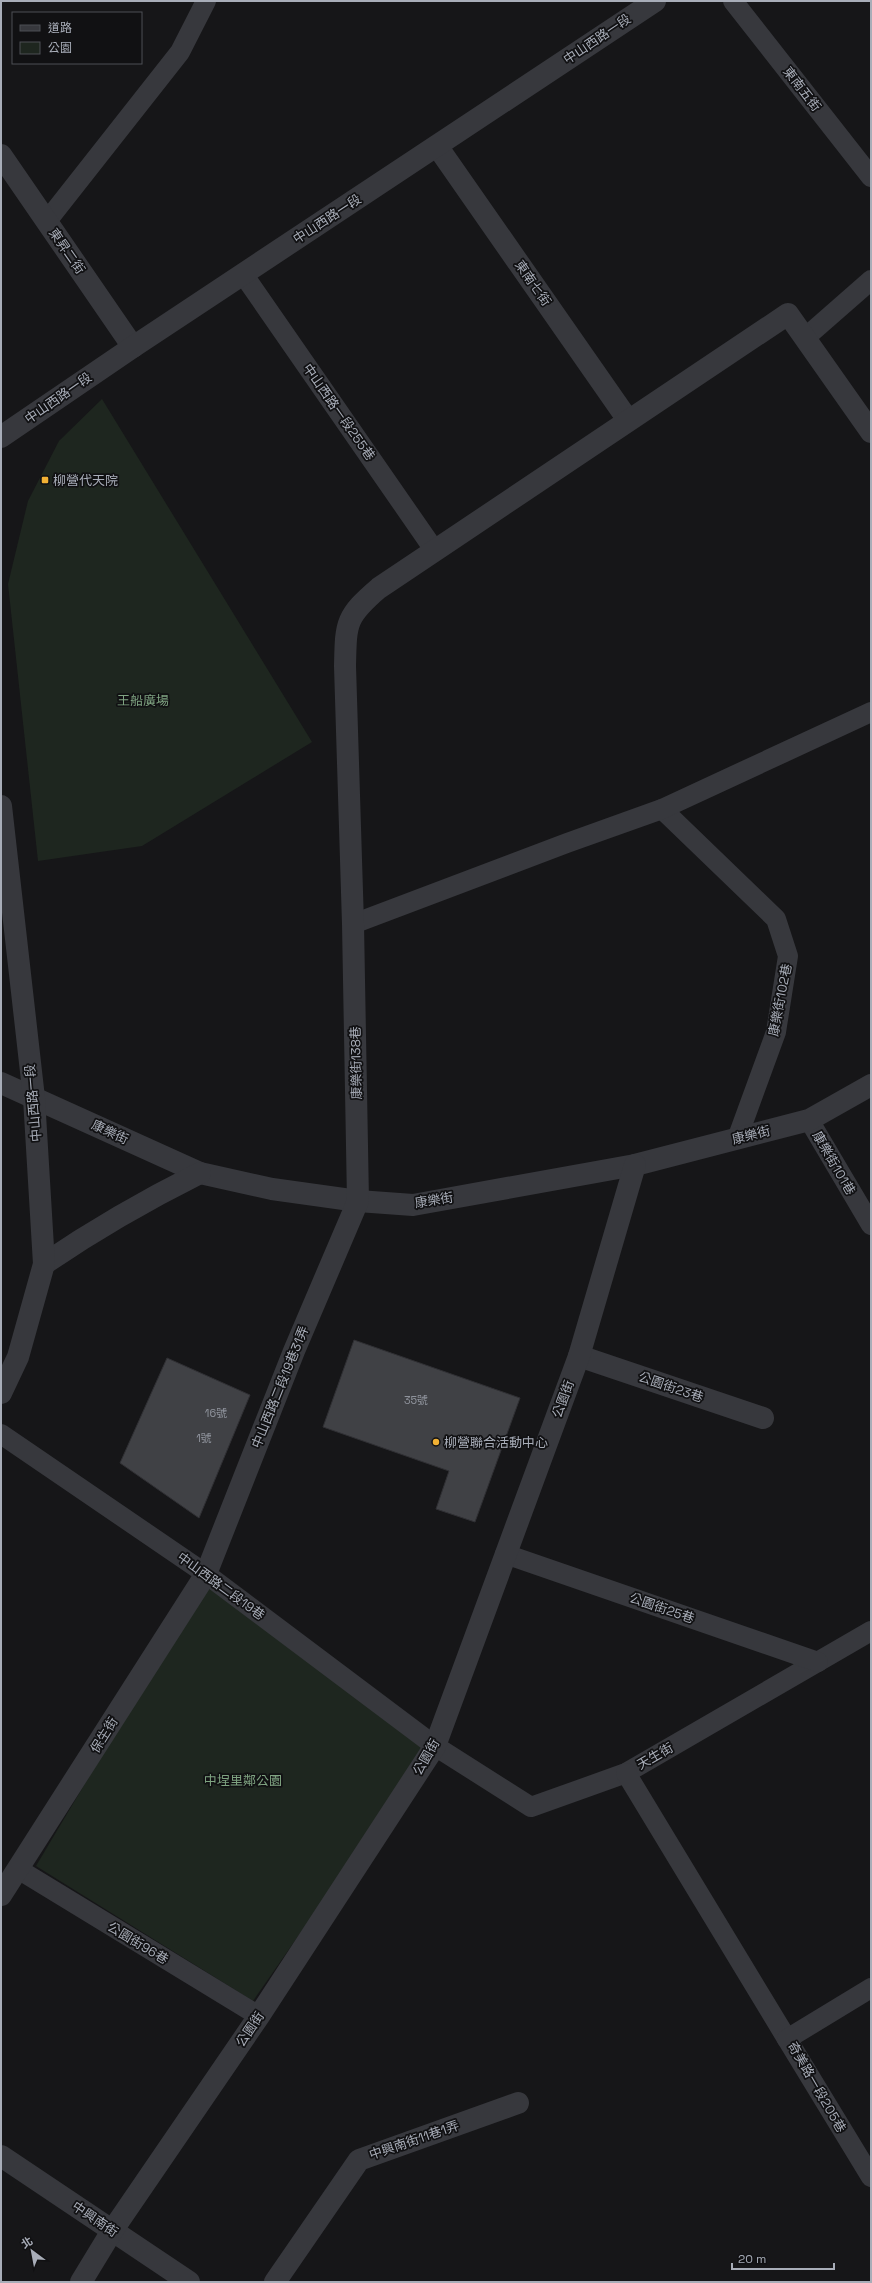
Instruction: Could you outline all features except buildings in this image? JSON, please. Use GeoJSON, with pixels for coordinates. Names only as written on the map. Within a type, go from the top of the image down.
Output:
{"type":"FeatureCollection","features":[{"type":"Feature","properties":{"kind":"street","name":"中山西路一段"},"geometry":{"type":"LineString","coordinates":[[1,437],[133,346],[655,1]]}},
{"type":"Feature","properties":{"kind":"street","name":"東南七街"},"geometry":{"type":"LineString","coordinates":[[437,146],[628,420]]}},
{"type":"Feature","properties":{"kind":"street","name":"東昇二街"},"geometry":{"type":"LineString","coordinates":[[1,155],[133,346]]}},
{"type":"Feature","properties":{"kind":"street","name":"康樂街138巷"},"geometry":{"type":"LineString","coordinates":[[358,1201],[353,924],[345,666],[346,629],[358,606],[379,588],[788,314],[806,338]]}},
{"type":"Feature","properties":{"kind":"street"},"geometry":{"type":"LineString","coordinates":[[806,338],[871,432]]}},
{"type":"Feature","properties":{"kind":"street","name":"中山西路一段"},"geometry":{"type":"LineString","coordinates":[[1,806],[34,1098],[44,1264],[22,1344],[1,1393]]}},
{"type":"Feature","properties":{"kind":"street","name":"康樂街"},"geometry":{"type":"LineString","coordinates":[[1,1083],[200,1173],[272,1189],[358,1201],[413,1205],[635,1165],[737,1139],[809,1120],[871,1085]]}},
{"type":"Feature","properties":{"kind":"street","name":"公園街"},"geometry":{"type":"LineString","coordinates":[[80,2282],[112,2231],[259,2016],[435,1746],[579,1356],[635,1165]]}},
{"type":"Feature","properties":{"kind":"street"},"geometry":{"type":"LineString","coordinates":[[44,1264],[88,1234],[143,1202],[200,1173]]}},
{"type":"Feature","properties":{"kind":"street","name":"中山西路二段19巷31弄"},"geometry":{"type":"LineString","coordinates":[[206,1574],[294,1351],[358,1201]]}},
{"type":"Feature","properties":{"kind":"street","name":"公園街23巷"},"geometry":{"type":"LineString","coordinates":[[579,1356],[763,1418]]}},
{"type":"Feature","properties":{"kind":"street","name":"保生街"},"geometry":{"type":"LineString","coordinates":[[1,1894],[18,1870],[206,1574]]}},
{"type":"Feature","properties":{"kind":"street","name":"中興南街11巷1弄"},"geometry":{"type":"LineString","coordinates":[[275,2282],[359,2160],[518,2104]]}},
{"type":"Feature","properties":{"kind":"street","name":"中興南街"},"geometry":{"type":"LineString","coordinates":[[1,2156],[189,2282]]}},
{"type":"Feature","properties":{"kind":"lane"},"geometry":{"type":"LineString","coordinates":[[47,221],[180,52],[206,1]]}},
{"type":"Feature","properties":{"kind":"lane","name":"東南五街"},"geometry":{"type":"LineString","coordinates":[[733,1],[871,177]]}},
{"type":"Feature","properties":{"kind":"lane","name":"中山西路一段255巷"},"geometry":{"type":"LineString","coordinates":[[243,274],[435,551]]}},
{"type":"Feature","properties":{"kind":"lane"},"geometry":{"type":"LineString","coordinates":[[806,338],[871,280]]}},
{"type":"Feature","properties":{"kind":"lane"},"geometry":{"type":"LineString","coordinates":[[353,924],[566,843],[662,809],[871,712]]}},
{"type":"Feature","properties":{"kind":"lane","name":"康樂街102巷"},"geometry":{"type":"LineString","coordinates":[[662,809],[776,919],[788,956],[776,1032],[737,1139]]}},
{"type":"Feature","properties":{"kind":"lane","name":"康樂街101巷"},"geometry":{"type":"LineString","coordinates":[[809,1120],[871,1225]]}},
{"type":"Feature","properties":{"kind":"lane","name":"中山西路二段19巷"},"geometry":{"type":"LineString","coordinates":[[1,1434],[206,1574],[435,1746]]}},
{"type":"Feature","properties":{"kind":"lane","name":"公園街25巷"},"geometry":{"type":"LineString","coordinates":[[505,1554],[818,1662]]}},
{"type":"Feature","properties":{"kind":"lane","name":"天生街"},"geometry":{"type":"LineString","coordinates":[[435,1746],[531,1807],[626,1773],[871,1631]]}},
{"type":"Feature","properties":{"kind":"lane"},"geometry":{"type":"LineString","coordinates":[[626,1773],[787,2039]]}},
{"type":"Feature","properties":{"kind":"lane","name":"公園街96巷"},"geometry":{"type":"LineString","coordinates":[[18,1870],[259,2016]]}},
{"type":"Feature","properties":{"kind":"lane","name":"奇美路一段205巷"},"geometry":{"type":"LineString","coordinates":[[871,1988],[787,2039],[871,2177]]}},
{"type":"Feature","properties":{"kind":"green space","name":"王船廣場"},"geometry":{"type":"Polygon","coordinates":[[[102,399],[312,742],[142,846],[38,861],[8,584],[28,501],[59,441],[102,399]]]}},
{"type":"Feature","properties":{"kind":"green space","name":"中埕里鄰公園"},"geometry":{"type":"Polygon","coordinates":[[[206,1580],[430,1747],[253,2001],[36,1866],[206,1580]]]}},
{"type":"Feature","properties":{"kind":"place","name":"柳營代天院"},"geometry":{"type":"Point","coordinates":[45,480]}},
{"type":"Feature","properties":{"kind":"place","name":"柳營聯合活動中心"},"geometry":{"type":"Point","coordinates":[436,1442]}}]}
